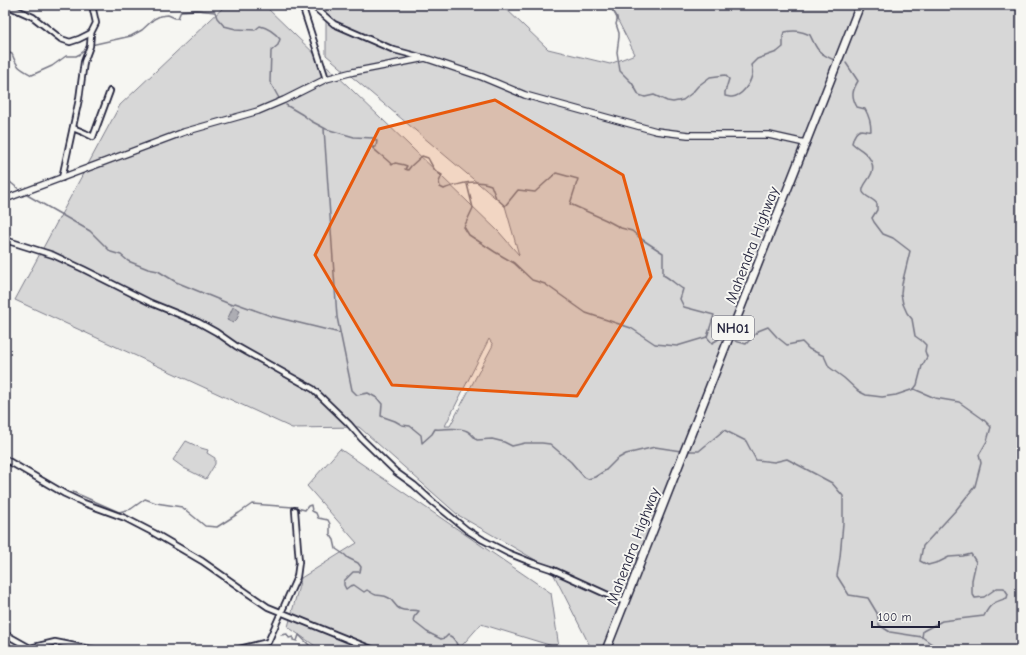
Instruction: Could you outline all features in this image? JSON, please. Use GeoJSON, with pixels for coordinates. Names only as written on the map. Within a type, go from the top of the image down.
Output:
{"type":"FeatureCollection","features":[{"type":"Feature","properties":{"kind":"highway","name":"Mahendra Highway"},"geometry":{"type":"LineString","coordinates":[[606,650],[860,5]]}},
{"type":"Feature","properties":{"kind":"street"},"geometry":{"type":"LineString","coordinates":[[6,5],[33,17],[60,39],[70,42],[91,32]]}},
{"type":"Feature","properties":{"kind":"street"},"geometry":{"type":"LineString","coordinates":[[62,178],[79,99],[84,62],[90,46],[91,32],[96,23],[92,5]]}},
{"type":"Feature","properties":{"kind":"street"},"geometry":{"type":"LineString","coordinates":[[302,5],[326,79]]}},
{"type":"Feature","properties":{"kind":"street"},"geometry":{"type":"LineString","coordinates":[[312,5],[334,24],[394,50],[425,58],[482,77],[525,95],[656,131],[688,135],[769,135],[805,143]]}},
{"type":"Feature","properties":{"kind":"street"},"geometry":{"type":"LineString","coordinates":[[5,199],[184,132],[258,111],[326,79],[353,72],[425,58]]}},
{"type":"Feature","properties":{"kind":"street"},"geometry":{"type":"LineString","coordinates":[[73,128],[93,137],[110,91]]}},
{"type":"Feature","properties":{"kind":"street"},"geometry":{"type":"LineString","coordinates":[[5,240],[53,255],[151,303],[198,322],[216,332],[236,346],[313,389],[396,472],[467,530],[483,540],[508,552],[534,563],[551,568],[625,602]]}},
{"type":"Feature","properties":{"kind":"street"},"geometry":{"type":"LineString","coordinates":[[5,459],[65,494],[84,503],[125,518],[154,533],[202,561],[260,602],[374,650]]}},
{"type":"Feature","properties":{"kind":"street"},"geometry":{"type":"LineString","coordinates":[[235,650],[268,642],[297,578],[299,562],[295,510]]}},
{"type":"Feature","properties":{"kind":"street"},"geometry":{"type":"LineString","coordinates":[[5,634],[30,648],[55,642],[95,650]]}},
{"type":"Feature","properties":{"kind":"highlighted area"},"geometry":{"type":"Polygon","coordinates":[[[495,100],[623,175],[651,277],[577,396],[392,385],[315,255],[379,129],[495,100]]]}},
{"type":"Feature","properties":{"kind":"shaded area"},"geometry":{"type":"Polygon","coordinates":[[[226,5],[264,5],[499,232],[519,255],[505,206],[326,55],[326,5],[502,5],[548,49],[610,64],[635,54],[612,9],[614,5],[1021,5],[1021,650],[592,650],[551,569],[458,515],[359,427],[292,428],[15,300],[120,105],[226,5]],[[489,339],[445,426],[450,426],[493,345],[489,339]]]}},
{"type":"Feature","properties":{"kind":"shaded area"},"geometry":{"type":"Polygon","coordinates":[[[233,307],[240,310],[237,319],[233,323],[227,320],[233,307]]]}},
{"type":"Feature","properties":{"kind":"shaded area"},"geometry":{"type":"Polygon","coordinates":[[[186,441],[208,450],[207,453],[215,458],[215,464],[206,479],[184,468],[173,460],[186,441]]]}},
{"type":"Feature","properties":{"kind":"shaded area"},"geometry":{"type":"Polygon","coordinates":[[[340,449],[551,593],[559,648],[481,624],[458,650],[321,650],[288,627],[301,578],[357,543],[307,486],[340,449]]]}},
{"type":"Feature","properties":{"kind":"waterway"},"geometry":{"type":"LineString","coordinates":[[613,5],[612,10],[617,18],[616,24],[619,33],[617,52],[620,71],[632,83],[639,95],[645,97],[654,95],[673,102],[683,100],[710,77],[725,75],[729,79],[725,96],[736,96],[745,89],[751,78],[751,65],[757,59],[777,52],[783,47],[783,36],[785,32],[798,31],[810,35],[814,44],[819,50],[824,55],[834,60]]}},
{"type":"Feature","properties":{"kind":"waterway"},"geometry":{"type":"LineString","coordinates":[[91,45],[131,36],[142,30],[154,19],[160,16],[168,15],[178,18],[181,11],[197,10],[215,12],[217,18],[224,26],[236,29],[255,30],[260,26],[276,34],[280,39],[278,45],[271,51],[270,82],[280,100]]}},
{"type":"Feature","properties":{"kind":"waterway"},"geometry":{"type":"LineString","coordinates":[[5,51],[12,54],[19,67],[32,75],[52,66],[66,56],[76,56],[88,48]]}},
{"type":"Feature","properties":{"kind":"waterway"},"geometry":{"type":"LineString","coordinates":[[846,63],[858,81],[854,88],[853,94],[855,103],[857,107],[865,109],[871,125],[871,131],[861,130],[857,132],[852,143],[867,155],[873,167],[870,177],[863,188],[863,192],[877,204],[877,210],[872,218],[883,234],[893,238],[910,251],[901,294],[903,304],[907,313],[912,319],[915,336],[926,345],[925,351],[927,357],[922,366],[917,385],[914,389]]}},
{"type":"Feature","properties":{"kind":"waterway"},"geometry":{"type":"LineString","coordinates":[[286,105],[326,129],[354,137],[373,138],[377,141],[376,147],[372,147],[392,165],[395,163],[404,165],[407,166],[405,169],[408,170],[422,156],[428,158],[435,170],[442,175],[439,182],[440,187],[444,189],[471,182],[481,182],[491,185],[496,198],[505,206],[518,190],[535,192],[556,173],[578,179],[570,204],[621,228],[632,231],[663,253],[663,275],[683,289],[680,299],[684,307],[714,315],[707,337],[712,343],[724,336]]}},
{"type":"Feature","properties":{"kind":"waterway"},"geometry":{"type":"LineString","coordinates":[[324,129],[337,317],[352,390],[357,395],[368,393],[377,398],[382,404],[381,416],[402,425],[410,426],[421,435],[422,443],[432,434],[435,429],[455,428],[467,431],[477,440],[492,439],[512,446],[525,443],[550,444],[571,462],[584,477],[588,479],[595,477],[606,470],[617,459],[626,454],[655,447],[681,451]]}},
{"type":"Feature","properties":{"kind":"waterway"},"geometry":{"type":"LineString","coordinates":[[5,178],[21,191]]}},
{"type":"Feature","properties":{"kind":"waterway"},"geometry":{"type":"LineString","coordinates":[[467,184],[473,208],[464,227],[469,235],[514,263],[532,280],[545,284],[586,313],[631,328],[655,344],[677,346],[707,337]]}},
{"type":"Feature","properties":{"kind":"waterway"},"geometry":{"type":"LineString","coordinates":[[27,195],[90,231],[111,252],[121,255],[128,261],[148,269],[158,271],[176,282],[232,305],[235,303],[271,316],[340,333]]}},
{"type":"Feature","properties":{"kind":"waterway"},"geometry":{"type":"LineString","coordinates":[[735,341],[746,344],[758,331],[768,327],[787,345],[802,342],[809,349],[824,356],[829,367],[858,391],[866,395],[882,397],[896,395],[914,389],[935,398],[959,402],[983,419],[991,427],[987,441],[979,455],[981,463],[975,486],[956,510],[923,546],[920,561],[928,565],[949,557],[971,554],[976,562],[972,580],[972,593],[975,598],[984,597],[997,588],[1004,588],[1008,594],[1007,598],[996,602],[991,606],[984,616],[942,621],[923,631],[922,637],[939,650]]}},
{"type":"Feature","properties":{"kind":"waterway"},"geometry":{"type":"LineString","coordinates":[[689,451],[699,451],[724,430],[746,441],[756,460],[774,462],[787,459],[832,483],[843,496],[843,523],[837,576],[849,595],[868,598],[877,613],[879,625],[890,632],[922,637]]}},
{"type":"Feature","properties":{"kind":"waterway"},"geometry":{"type":"LineString","coordinates":[[73,492],[119,512],[131,509],[145,499],[156,503],[182,507],[205,526],[217,527],[252,504],[293,507],[305,510],[311,505],[312,511],[316,513],[318,518],[328,520],[330,524],[330,534],[334,540],[336,549],[358,563],[361,567],[360,572],[353,572],[344,581],[346,589],[354,585],[364,592],[367,590],[373,594],[391,599],[400,609],[419,611],[414,617],[413,621],[427,632],[441,639],[448,635],[452,637],[458,650]]}},
{"type":"Feature","properties":{"kind":"waterway"},"geometry":{"type":"LineString","coordinates":[[281,635],[287,634],[289,638],[293,637],[293,640],[297,641],[299,635],[312,650]]}},
{"type":"Feature","properties":{"kind":"waterway"},"geometry":{"type":"LineString","coordinates":[[5,644],[10,650]]}},
{"type":"Feature","properties":{"kind":"waterway"},"geometry":{"type":"LineString","coordinates":[[699,650],[701,646],[705,650]]}},
{"type":"Feature","properties":{"kind":"waterway"},"geometry":{"type":"LineString","coordinates":[[468,650],[472,648],[476,650]]}}]}
